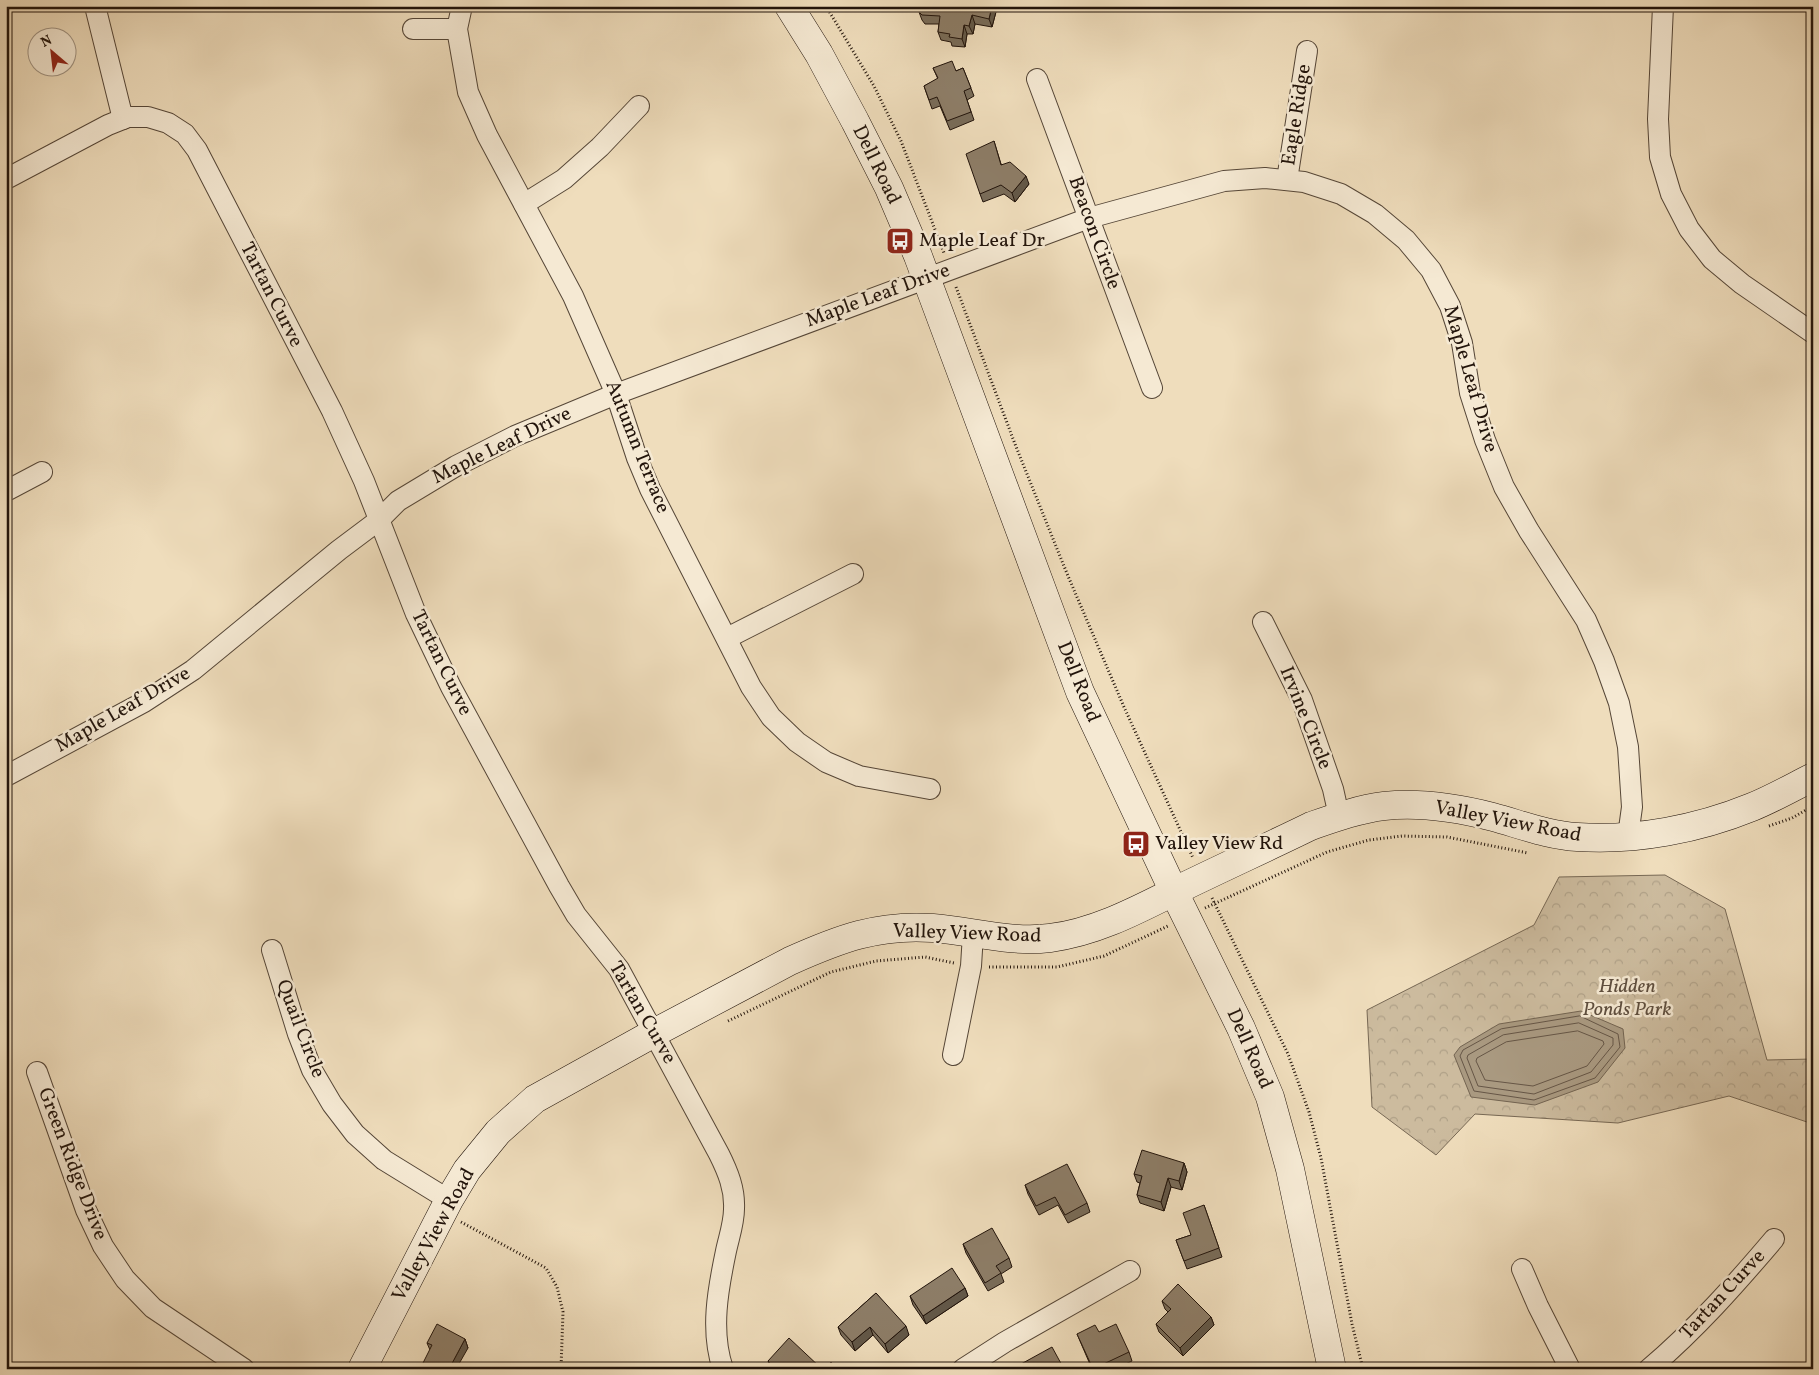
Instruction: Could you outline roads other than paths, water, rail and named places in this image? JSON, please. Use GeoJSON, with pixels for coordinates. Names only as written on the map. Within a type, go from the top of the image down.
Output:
{"type":"FeatureCollection","features":[{"type":"Feature","properties":{"kind":"street"},"geometry":{"type":"LineString","coordinates":[[95,6],[123,119]]}},
{"type":"Feature","properties":{"kind":"street","name":"Autumn Terrace"},"geometry":{"type":"LineString","coordinates":[[462,6],[457,29],[468,92],[487,135],[573,296],[616,394],[637,458],[650,489],[751,687],[771,717],[797,742],[826,762],[859,776],[930,789]]}},
{"type":"Feature","properties":{"kind":"street","name":"Dell Road"},"geometry":{"type":"LineString","coordinates":[[789,6],[819,54],[889,188],[937,273],[1080,692],[1174,892],[1241,1028],[1270,1097],[1290,1169],[1332,1369]]}},
{"type":"Feature","properties":{"kind":"street"},"geometry":{"type":"LineString","coordinates":[[1663,6],[1658,119],[1660,157],[1671,194],[1689,229],[1712,259],[1742,284],[1813,333]]}},
{"type":"Feature","properties":{"kind":"street"},"geometry":{"type":"LineString","coordinates":[[413,29],[457,29]]}},
{"type":"Feature","properties":{"kind":"street","name":"Eagle Ridge"},"geometry":{"type":"LineString","coordinates":[[1287,180],[1307,51]]}},
{"type":"Feature","properties":{"kind":"street","name":"Beacon Circle"},"geometry":{"type":"LineString","coordinates":[[1037,79],[1152,388]]}},
{"type":"Feature","properties":{"kind":"street"},"geometry":{"type":"LineString","coordinates":[[524,204],[564,179],[600,147],[639,106]]}},
{"type":"Feature","properties":{"kind":"street","name":"Tartan Curve"},"geometry":{"type":"LineString","coordinates":[[6,179],[108,125],[128,117],[148,117],[168,123],[185,134],[197,150],[332,410],[364,481],[416,614],[451,687],[563,893],[576,914],[619,969],[719,1154],[731,1180],[734,1209],[719,1284],[716,1319],[718,1355],[723,1369]]}},
{"type":"Feature","properties":{"kind":"street","name":"Maple Leaf Drive"},"geometry":{"type":"LineString","coordinates":[[6,776],[144,702],[193,670],[379,520],[398,501],[456,466],[515,436],[616,394],[1089,218],[1224,181],[1264,178],[1304,182],[1341,194],[1375,214],[1406,240],[1431,270],[1450,306],[1462,343],[1473,402],[1485,440],[1504,487],[1529,531],[1586,620],[1619,702],[1628,747],[1632,808],[1628,836]]}},
{"type":"Feature","properties":{"kind":"street"},"geometry":{"type":"LineString","coordinates":[[6,491],[42,472]]}},
{"type":"Feature","properties":{"kind":"street"},"geometry":{"type":"LineString","coordinates":[[727,638],[853,574]]}},
{"type":"Feature","properties":{"kind":"street","name":"Irvine Circle"},"geometry":{"type":"LineString","coordinates":[[1263,622],[1302,700],[1333,789],[1339,816]]}},
{"type":"Feature","properties":{"kind":"street","name":"Valley View Road"},"geometry":{"type":"LineString","coordinates":[[362,1369],[466,1170],[498,1132],[535,1099],[790,961],[826,945],[854,935],[903,928],[932,928],[1008,939],[1050,938],[1083,931],[1126,915],[1311,826],[1339,816],[1384,806],[1453,808],[1575,838],[1628,836],[1664,832],[1707,822],[1752,807],[1813,777]]}},
{"type":"Feature","properties":{"kind":"street"},"geometry":{"type":"LineString","coordinates":[[953,1055],[971,966],[973,934]]}},
{"type":"Feature","properties":{"kind":"street","name":"Quail Circle"},"geometry":{"type":"LineString","coordinates":[[272,950],[312,1070],[332,1104],[355,1134],[384,1160],[446,1206]]}},
{"type":"Feature","properties":{"kind":"street","name":"Green Ridge Drive"},"geometry":{"type":"LineString","coordinates":[[37,1072],[86,1210],[103,1246],[125,1279],[153,1308],[244,1369]]}},
{"type":"Feature","properties":{"kind":"street","name":"Tartan Curve"},"geometry":{"type":"LineString","coordinates":[[1649,1369],[1677,1345],[1723,1299],[1774,1240]]}},
{"type":"Feature","properties":{"kind":"street"},"geometry":{"type":"LineString","coordinates":[[1522,1269],[1570,1369]]}},
{"type":"Feature","properties":{"kind":"street"},"geometry":{"type":"LineString","coordinates":[[963,1369],[1005,1342],[1130,1271]]}},
{"type":"Feature","properties":{"kind":"water"},"geometry":{"type":"Polygon","coordinates":[[[1581,1011],[1623,1029],[1625,1048],[1598,1082],[1535,1105],[1471,1097],[1454,1055],[1460,1047],[1499,1024],[1581,1011]]]}},
{"type":"Feature","properties":{"kind":"place","name":"Maple Leaf Dr"},"geometry":{"type":"Point","coordinates":[900,241]}},
{"type":"Feature","properties":{"kind":"place","name":"Valley View Rd"},"geometry":{"type":"Point","coordinates":[1136,844]}},
{"type":"Feature","properties":{"kind":"park label","name":"Hidden Ponds Park"},"geometry":{"type":"Point","coordinates":[1627,998]}}]}
